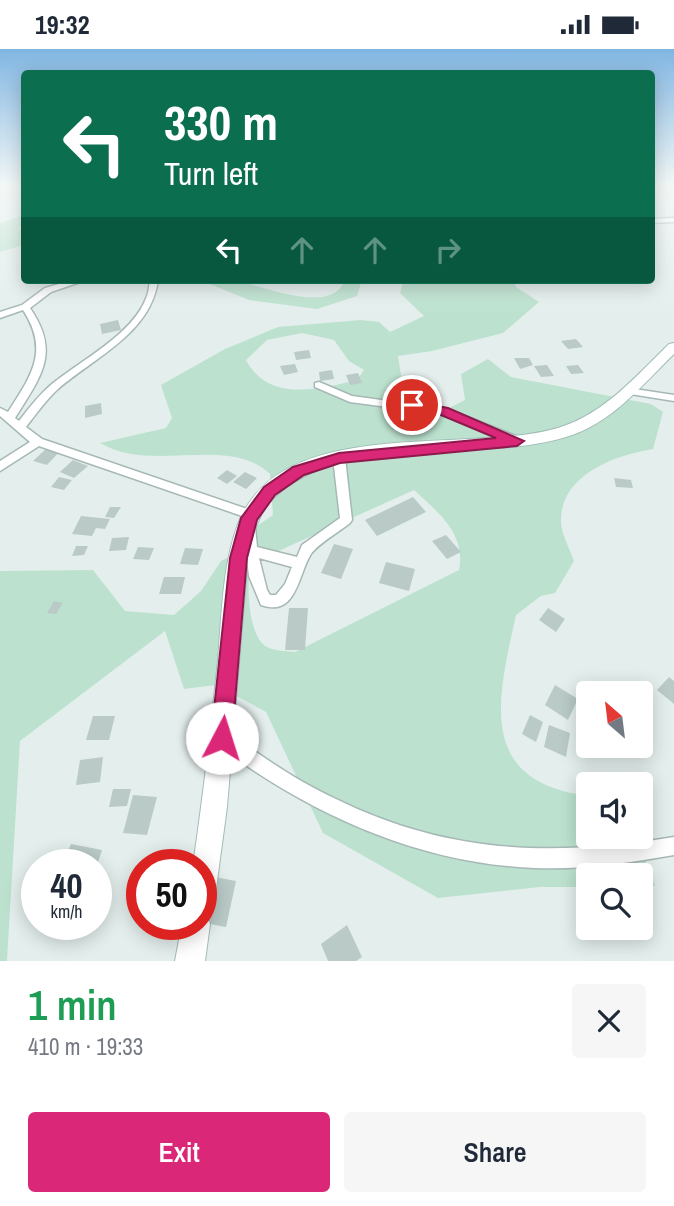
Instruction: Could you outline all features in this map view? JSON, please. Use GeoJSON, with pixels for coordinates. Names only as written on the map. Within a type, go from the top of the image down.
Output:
{"type":"FeatureCollection","features":[{"type":"Feature","properties":{"kind":"main road"},"geometry":{"type":"LineString","coordinates":[[207,849],[222,738],[237,568],[251,517],[269,491],[283,480],[316,464],[339,458],[517,441],[563,433],[604,412],[674,347]]}},
{"type":"Feature","properties":{"kind":"main road"},"geometry":{"type":"LineString","coordinates":[[190,961],[193,940]]}},
{"type":"Feature","properties":{"kind":"street"},"geometry":{"type":"LineString","coordinates":[[0,315],[24,307],[48,290],[68,284]]}},
{"type":"Feature","properties":{"kind":"street"},"geometry":{"type":"LineString","coordinates":[[10,419],[129,328],[154,292],[154,284]]}},
{"type":"Feature","properties":{"kind":"street"},"geometry":{"type":"LineString","coordinates":[[10,419],[41,363],[44,349],[40,329],[24,307]]}},
{"type":"Feature","properties":{"kind":"street"},"geometry":{"type":"LineString","coordinates":[[319,385],[350,399],[443,411],[517,441]]}},
{"type":"Feature","properties":{"kind":"street"},"geometry":{"type":"LineString","coordinates":[[628,391],[674,398]]}},
{"type":"Feature","properties":{"kind":"street"},"geometry":{"type":"LineString","coordinates":[[10,419],[38,442],[251,517],[251,551],[261,594],[271,603],[285,597],[299,563],[318,538],[346,520],[339,458]]}},
{"type":"Feature","properties":{"kind":"street"},"geometry":{"type":"LineString","coordinates":[[0,467],[38,442]]}},
{"type":"Feature","properties":{"kind":"street"},"geometry":{"type":"LineString","coordinates":[[251,551],[299,563]]}},
{"type":"Feature","properties":{"kind":"street"},"geometry":{"type":"LineString","coordinates":[[222,738],[250,761],[342,812],[379,827],[464,852],[536,859],[674,846]]}},
{"type":"Feature","properties":{"kind":"green space"},"geometry":{"type":"Polygon","coordinates":[[[0,229],[21,229],[21,246],[0,252],[0,229]]]}},
{"type":"Feature","properties":{"kind":"green space"},"geometry":{"type":"Polygon","coordinates":[[[210,284],[249,284],[309,297],[325,296],[337,291],[342,284],[361,284],[357,296],[317,309],[249,300],[210,284]]]}},
{"type":"Feature","properties":{"kind":"green space"},"geometry":{"type":"Polygon","coordinates":[[[403,284],[515,284],[539,302],[503,333],[432,351],[398,356],[403,388],[412,406],[443,411],[465,400],[461,374],[488,359],[511,377],[651,404],[663,412],[653,449],[623,456],[594,469],[571,490],[564,503],[561,524],[574,561],[555,593],[541,596],[516,615],[501,705],[503,731],[511,754],[527,773],[552,787],[576,793],[576,849],[641,849],[647,863],[576,863],[576,887],[540,887],[438,898],[323,833],[266,712],[216,685],[184,689],[165,631],[20,741],[7,961],[0,961],[0,571],[93,570],[125,611],[174,615],[201,591],[221,561],[244,550],[254,528],[273,515],[270,474],[253,462],[233,457],[142,455],[120,452],[100,443],[166,428],[172,418],[161,385],[225,349],[278,327],[361,320],[379,322],[390,332],[424,316],[400,293],[403,284]],[[302,333],[267,340],[246,360],[256,374],[268,383],[281,388],[296,389],[327,387],[357,380],[364,370],[349,361],[334,340],[302,333]],[[414,490],[252,563],[249,582],[250,608],[252,621],[261,641],[273,649],[295,652],[459,570],[458,546],[448,525],[414,490]]]}},
{"type":"Feature","properties":{"kind":"building"},"geometry":{"type":"Polygon","coordinates":[[[118,320],[121,330],[102,334],[100,324],[118,320]]]}},
{"type":"Feature","properties":{"kind":"building"},"geometry":{"type":"Polygon","coordinates":[[[576,339],[583,347],[568,349],[561,341],[576,339]]]}},
{"type":"Feature","properties":{"kind":"building"},"geometry":{"type":"Polygon","coordinates":[[[309,350],[311,358],[296,360],[294,352],[309,350]]]}},
{"type":"Feature","properties":{"kind":"building"},"geometry":{"type":"Polygon","coordinates":[[[514,358],[529,358],[533,365],[520,369],[514,358]]]}},
{"type":"Feature","properties":{"kind":"building"},"geometry":{"type":"Polygon","coordinates":[[[295,364],[298,372],[284,375],[280,366],[295,364]]]}},
{"type":"Feature","properties":{"kind":"building"},"geometry":{"type":"Polygon","coordinates":[[[547,365],[554,376],[541,377],[534,366],[547,365]]]}},
{"type":"Feature","properties":{"kind":"building"},"geometry":{"type":"Polygon","coordinates":[[[578,365],[584,373],[571,374],[566,366],[578,365]]]}},
{"type":"Feature","properties":{"kind":"building"},"geometry":{"type":"Polygon","coordinates":[[[332,370],[334,379],[320,381],[319,372],[332,370]]]}},
{"type":"Feature","properties":{"kind":"building"},"geometry":{"type":"Polygon","coordinates":[[[358,373],[362,383],[350,385],[346,375],[358,373]]]}},
{"type":"Feature","properties":{"kind":"building"},"geometry":{"type":"Polygon","coordinates":[[[101,403],[102,414],[85,418],[85,406],[101,403]]]}},
{"type":"Feature","properties":{"kind":"building"},"geometry":{"type":"Polygon","coordinates":[[[48,447],[61,450],[47,465],[33,461],[48,447]]]}},
{"type":"Feature","properties":{"kind":"building"},"geometry":{"type":"Polygon","coordinates":[[[73,460],[88,466],[74,478],[60,472],[73,460]]]}},
{"type":"Feature","properties":{"kind":"building"},"geometry":{"type":"Polygon","coordinates":[[[227,470],[237,476],[227,484],[217,478],[227,470]]]}},
{"type":"Feature","properties":{"kind":"building"},"geometry":{"type":"Polygon","coordinates":[[[245,472],[257,478],[246,489],[233,482],[245,472]]]}},
{"type":"Feature","properties":{"kind":"building"},"geometry":{"type":"Polygon","coordinates":[[[59,477],[72,480],[64,490],[51,487],[59,477]]]}},
{"type":"Feature","properties":{"kind":"building"},"geometry":{"type":"Polygon","coordinates":[[[614,478],[631,480],[633,488],[616,487],[614,478]]]}},
{"type":"Feature","properties":{"kind":"building"},"geometry":{"type":"Polygon","coordinates":[[[413,497],[426,512],[377,536],[365,520],[413,497]]]}},
{"type":"Feature","properties":{"kind":"building"},"geometry":{"type":"Polygon","coordinates":[[[110,507],[121,507],[114,518],[105,517],[110,507]]]}},
{"type":"Feature","properties":{"kind":"building"},"geometry":{"type":"Polygon","coordinates":[[[81,516],[110,519],[105,529],[96,528],[92,536],[72,534],[81,516]]]}},
{"type":"Feature","properties":{"kind":"building"},"geometry":{"type":"Polygon","coordinates":[[[446,535],[461,552],[447,559],[432,541],[446,535]]]}},
{"type":"Feature","properties":{"kind":"building"},"geometry":{"type":"Polygon","coordinates":[[[129,537],[126,550],[109,551],[112,538],[129,537]]]}},
{"type":"Feature","properties":{"kind":"building"},"geometry":{"type":"Polygon","coordinates":[[[334,544],[353,549],[341,579],[321,573],[334,544]]]}},
{"type":"Feature","properties":{"kind":"building"},"geometry":{"type":"Polygon","coordinates":[[[76,546],[88,546],[84,555],[72,556],[76,546]]]}},
{"type":"Feature","properties":{"kind":"building"},"geometry":{"type":"Polygon","coordinates":[[[138,547],[154,548],[149,560],[133,559],[138,547]]]}},
{"type":"Feature","properties":{"kind":"building"},"geometry":{"type":"Polygon","coordinates":[[[185,548],[203,549],[198,565],[180,564],[185,548]]]}},
{"type":"Feature","properties":{"kind":"building"},"geometry":{"type":"Polygon","coordinates":[[[386,562],[415,569],[409,591],[379,583],[386,562]]]}},
{"type":"Feature","properties":{"kind":"building"},"geometry":{"type":"Polygon","coordinates":[[[164,577],[185,577],[181,594],[159,594],[164,577]]]}},
{"type":"Feature","properties":{"kind":"building"},"geometry":{"type":"Polygon","coordinates":[[[54,601],[63,603],[56,614],[47,613],[54,601]]]}},
{"type":"Feature","properties":{"kind":"building"},"geometry":{"type":"Polygon","coordinates":[[[289,608],[308,608],[305,650],[285,650],[289,608]]]}},
{"type":"Feature","properties":{"kind":"building"},"geometry":{"type":"Polygon","coordinates":[[[548,608],[565,619],[556,632],[539,620],[548,608]]]}},
{"type":"Feature","properties":{"kind":"building"},"geometry":{"type":"Polygon","coordinates":[[[669,677],[674,681],[674,704],[657,690],[669,677]]]}},
{"type":"Feature","properties":{"kind":"building"},"geometry":{"type":"Polygon","coordinates":[[[555,685],[576,698],[568,720],[545,705],[555,685]]]}},
{"type":"Feature","properties":{"kind":"building"},"geometry":{"type":"Polygon","coordinates":[[[530,715],[543,722],[536,742],[522,734],[530,715]]]}},
{"type":"Feature","properties":{"kind":"building"},"geometry":{"type":"Polygon","coordinates":[[[93,716],[115,716],[109,740],[86,740],[93,716]]]}},
{"type":"Feature","properties":{"kind":"building"},"geometry":{"type":"Polygon","coordinates":[[[549,725],[570,733],[566,757],[544,747],[549,725]]]}},
{"type":"Feature","properties":{"kind":"building"},"geometry":{"type":"Polygon","coordinates":[[[103,757],[100,782],[76,785],[80,760],[103,757]]]}},
{"type":"Feature","properties":{"kind":"building"},"geometry":{"type":"Polygon","coordinates":[[[113,789],[131,789],[127,806],[109,807],[113,789]]]}},
{"type":"Feature","properties":{"kind":"building"},"geometry":{"type":"Polygon","coordinates":[[[133,795],[157,797],[147,835],[123,833],[133,795]]]}},
{"type":"Feature","properties":{"kind":"building"},"geometry":{"type":"Polygon","coordinates":[[[71,844],[97,849],[69,849],[71,844]]]}},
{"type":"Feature","properties":{"kind":"building"},"geometry":{"type":"Polygon","coordinates":[[[217,877],[236,881],[226,927],[217,925],[217,877]]]}},
{"type":"Feature","properties":{"kind":"building"},"geometry":{"type":"Polygon","coordinates":[[[347,925],[362,957],[356,961],[328,961],[321,944],[347,925]]]}},
{"type":"Feature","properties":{"kind":"route"},"geometry":{"type":"LineString","coordinates":[[222,738],[239,558],[250,518],[269,491],[298,471],[339,458],[369,453],[517,441],[443,411],[412,405]]}}]}
